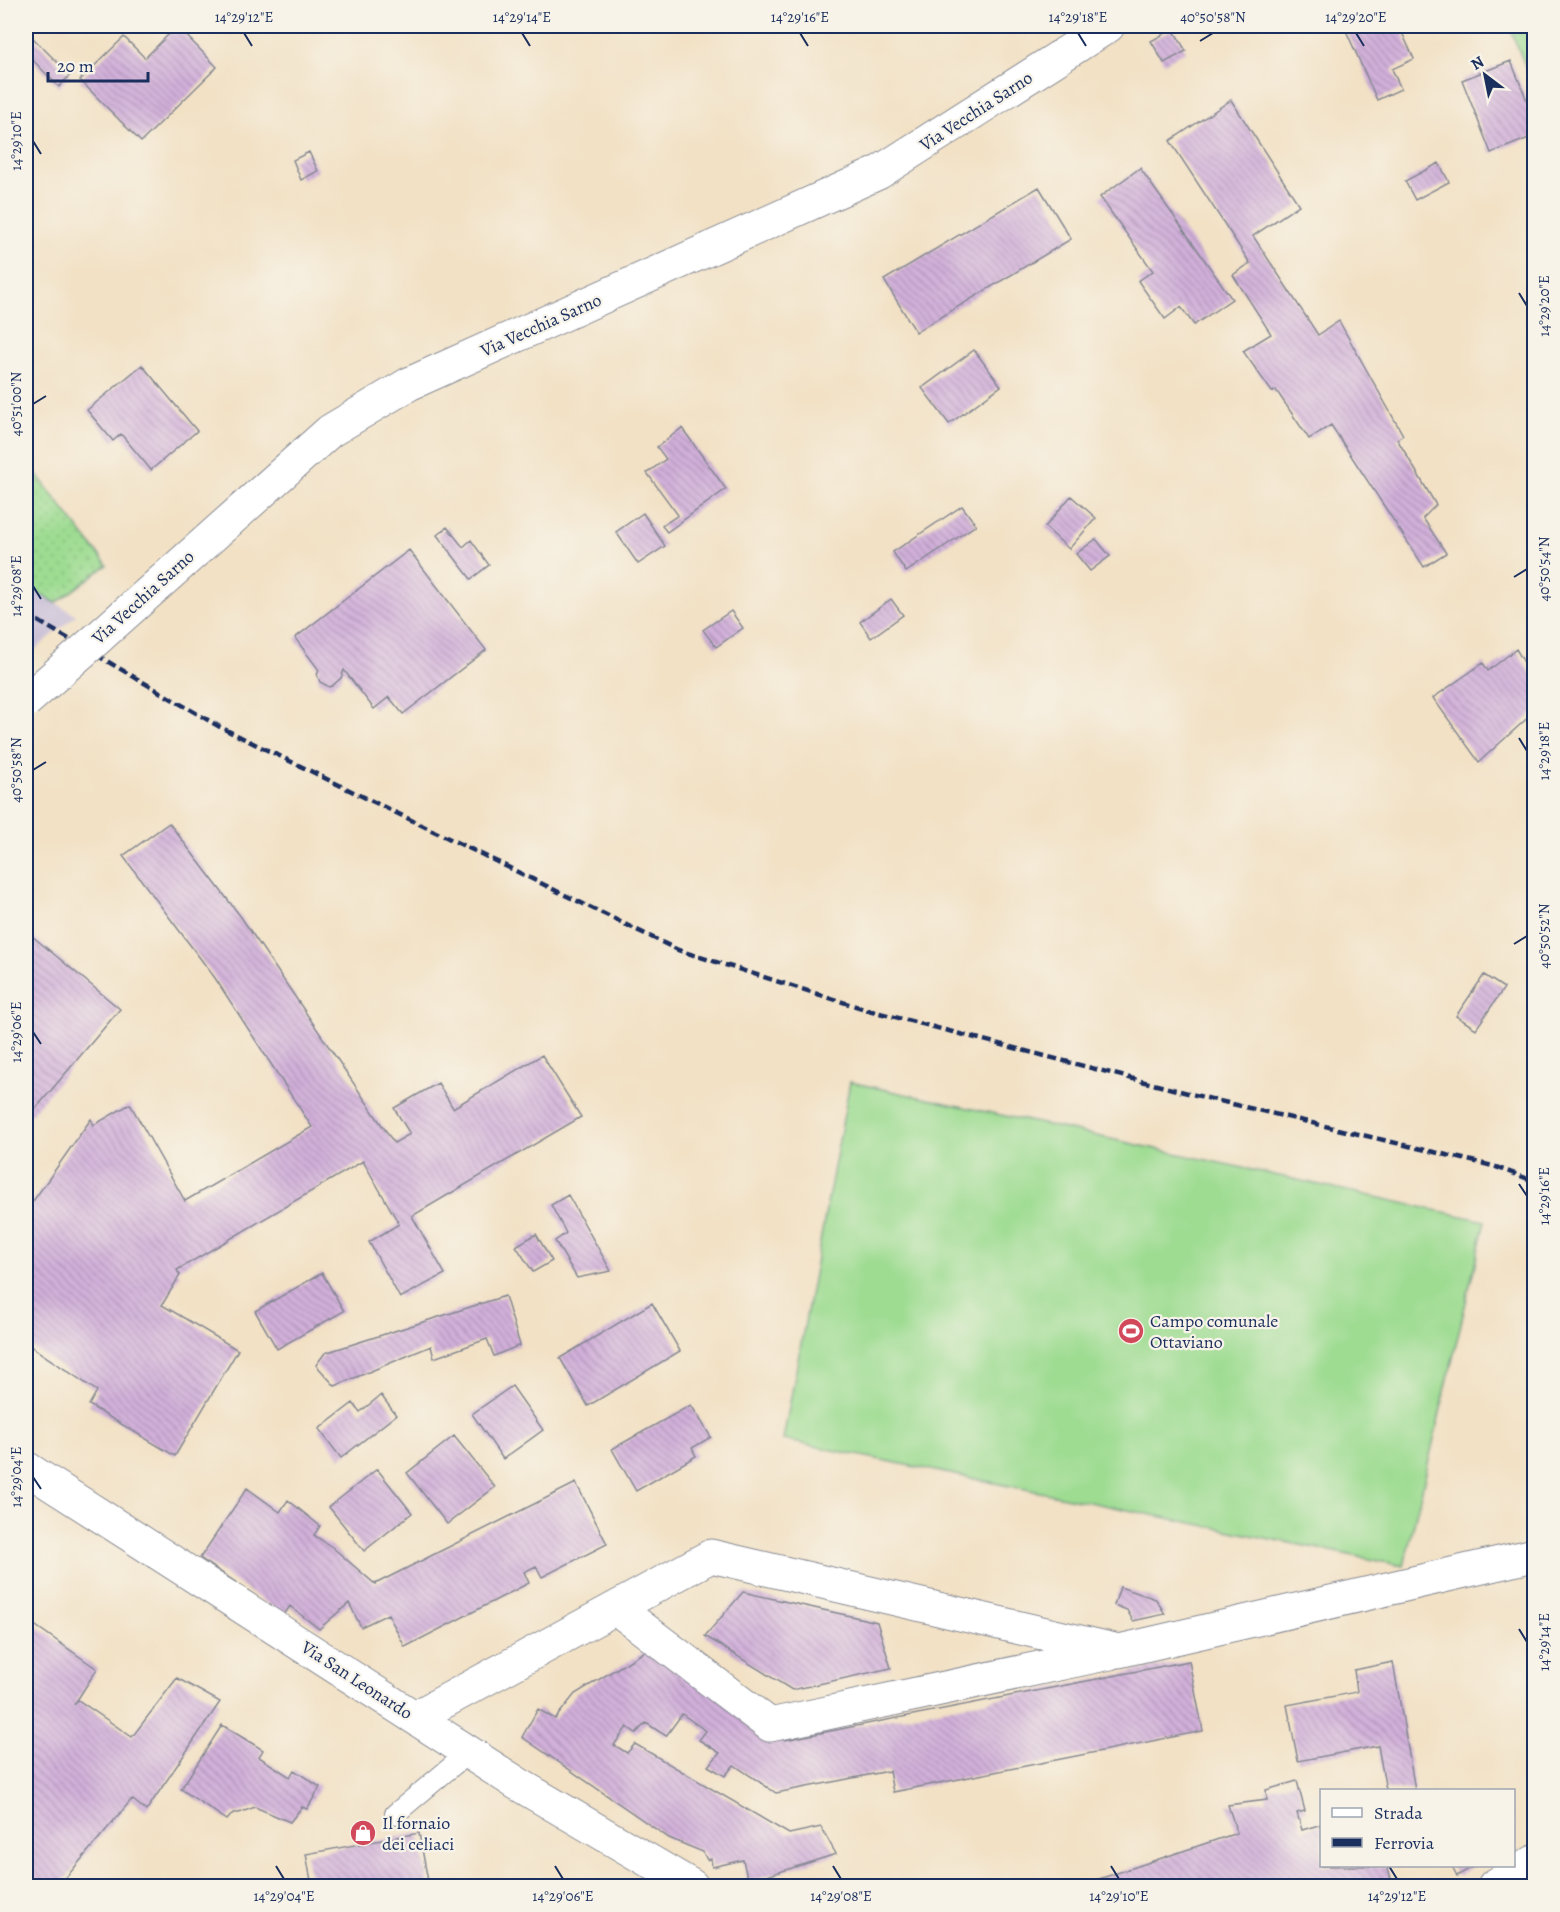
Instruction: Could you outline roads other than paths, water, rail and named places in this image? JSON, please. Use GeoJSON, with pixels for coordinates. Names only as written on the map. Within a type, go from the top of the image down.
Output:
{"type":"FeatureCollection","features":[{"type":"Feature","properties":{"kind":"street","name":"Via Vecchia Sarno"},"geometry":{"type":"LineString","coordinates":[[26,701],[330,431],[409,384],[878,173],[1108,26]]}},
{"type":"Feature","properties":{"kind":"street","name":"Via San Leonardo"},"geometry":{"type":"LineString","coordinates":[[26,1468],[518,1784],[692,1887]]}},
{"type":"Feature","properties":{"kind":"street"},"geometry":{"type":"LineString","coordinates":[[616,1608],[770,1725],[1119,1651],[1534,1555]]}},
{"type":"Feature","properties":{"kind":"street"},"geometry":{"type":"LineString","coordinates":[[416,1717],[711,1556],[1119,1651]]}},
{"type":"Feature","properties":{"kind":"street"},"geometry":{"type":"LineString","coordinates":[[1494,1887],[1534,1862]]}},
{"type":"Feature","properties":{"kind":"lane"},"geometry":{"type":"LineString","coordinates":[[395,1814],[469,1752]]}},
{"type":"Feature","properties":{"kind":"railway"},"geometry":{"type":"LineString","coordinates":[[26,614],[220,727],[678,950],[868,1010],[1203,1097],[1493,1166],[1534,1181]]}},
{"type":"Feature","properties":{"kind":"place","name":"Campo comunale Ottaviano"},"geometry":{"type":"Point","coordinates":[1131,1331]}},
{"type":"Feature","properties":{"kind":"place","name":"Il fornaio dei celiaci"},"geometry":{"type":"Point","coordinates":[363,1833]}}]}
